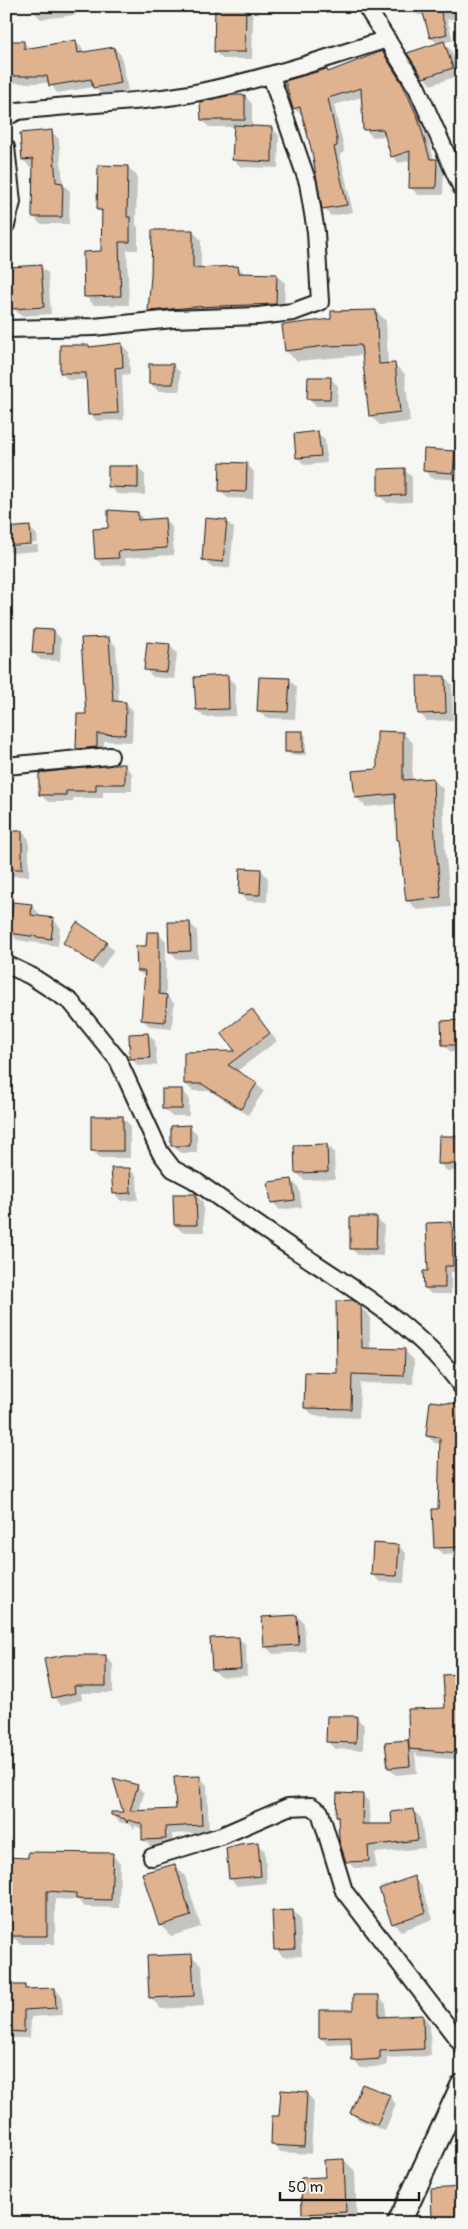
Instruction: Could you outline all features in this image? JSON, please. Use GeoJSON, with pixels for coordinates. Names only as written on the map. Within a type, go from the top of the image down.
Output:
{"type":"FeatureCollection","features":[{"type":"Feature","properties":{"kind":"main road"},"geometry":{"type":"LineString","coordinates":[[399,2223],[462,2086]]}},
{"type":"Feature","properties":{"kind":"street"},"geometry":{"type":"LineString","coordinates":[[366,6],[417,88],[462,189]]}},
{"type":"Feature","properties":{"kind":"street"},"geometry":{"type":"LineString","coordinates":[[6,117],[18,110],[128,103],[200,92],[271,76],[387,40]]}},
{"type":"Feature","properties":{"kind":"street"},"geometry":{"type":"LineString","coordinates":[[6,329],[94,328],[173,319],[258,316],[293,312],[320,302],[316,232],[308,183],[271,76]]}},
{"type":"Feature","properties":{"kind":"street"},"geometry":{"type":"LineString","coordinates":[[6,147],[12,202],[6,225]]}},
{"type":"Feature","properties":{"kind":"street"},"geometry":{"type":"LineString","coordinates":[[6,766],[110,756]]}},
{"type":"Feature","properties":{"kind":"street"},"geometry":{"type":"LineString","coordinates":[[6,964],[31,976],[70,1002],[118,1060],[160,1152],[173,1169],[194,1180],[356,1290],[411,1330],[451,1372],[462,1387]]}},
{"type":"Feature","properties":{"kind":"street"},"geometry":{"type":"LineString","coordinates":[[152,1857],[221,1836],[288,1807],[311,1806],[320,1812],[344,1891],[462,2045]]}},
{"type":"Feature","properties":{"kind":"building"},"geometry":{"type":"Polygon","coordinates":[[[215,6],[246,7],[245,52],[214,52],[215,6]]]}},
{"type":"Feature","properties":{"kind":"building"},"geometry":{"type":"Polygon","coordinates":[[[421,6],[439,6],[447,34],[430,38],[421,6]]]}},
{"type":"Feature","properties":{"kind":"building"},"geometry":{"type":"Polygon","coordinates":[[[76,40],[78,53],[114,47],[121,83],[93,88],[91,79],[49,86],[47,76],[6,76],[6,41],[24,41],[24,49],[76,40]]]}},
{"type":"Feature","properties":{"kind":"building"},"geometry":{"type":"Polygon","coordinates":[[[444,41],[453,68],[423,78],[407,53],[444,41]]]}},
{"type":"Feature","properties":{"kind":"building"},"geometry":{"type":"Polygon","coordinates":[[[382,51],[403,85],[418,118],[430,159],[437,159],[436,188],[409,188],[410,151],[391,157],[383,129],[363,130],[361,88],[328,98],[337,140],[337,146],[334,147],[347,205],[322,209],[312,152],[300,107],[293,109],[285,81],[327,69],[328,72],[382,51]]]}},
{"type":"Feature","properties":{"kind":"building"},"geometry":{"type":"Polygon","coordinates":[[[231,95],[245,95],[245,120],[201,120],[200,102],[231,95]]]}},
{"type":"Feature","properties":{"kind":"building"},"geometry":{"type":"Polygon","coordinates":[[[234,125],[272,127],[272,162],[232,160],[234,125]]]}},
{"type":"Feature","properties":{"kind":"building"},"geometry":{"type":"Polygon","coordinates":[[[52,130],[56,182],[63,183],[62,217],[32,217],[33,159],[22,160],[20,133],[52,130]]]}},
{"type":"Feature","properties":{"kind":"building"},"geometry":{"type":"Polygon","coordinates":[[[98,165],[128,166],[127,217],[130,217],[130,242],[119,242],[121,296],[84,297],[83,252],[101,251],[102,210],[97,210],[98,165]]]}},
{"type":"Feature","properties":{"kind":"building"},"geometry":{"type":"Polygon","coordinates":[[[152,230],[193,230],[193,268],[238,266],[239,273],[277,274],[276,304],[148,311],[152,230]]]}},
{"type":"Feature","properties":{"kind":"building"},"geometry":{"type":"Polygon","coordinates":[[[41,265],[44,307],[12,309],[9,267],[41,265]]]}},
{"type":"Feature","properties":{"kind":"building"},"geometry":{"type":"Polygon","coordinates":[[[376,310],[379,364],[395,363],[400,412],[369,416],[361,345],[325,346],[285,351],[282,325],[331,319],[331,311],[376,310]]]}},
{"type":"Feature","properties":{"kind":"building"},"geometry":{"type":"Polygon","coordinates":[[[122,343],[123,367],[115,368],[118,413],[88,415],[86,373],[60,373],[60,345],[89,345],[89,347],[122,343]]]}},
{"type":"Feature","properties":{"kind":"building"},"geometry":{"type":"Polygon","coordinates":[[[149,364],[173,364],[173,384],[149,384],[149,364]]]}},
{"type":"Feature","properties":{"kind":"building"},"geometry":{"type":"Polygon","coordinates":[[[308,377],[331,377],[330,399],[307,399],[308,377]]]}},
{"type":"Feature","properties":{"kind":"building"},"geometry":{"type":"Polygon","coordinates":[[[318,431],[321,456],[296,458],[294,434],[318,431]]]}},
{"type":"Feature","properties":{"kind":"building"},"geometry":{"type":"Polygon","coordinates":[[[424,449],[455,451],[453,473],[423,471],[424,449]]]}},
{"type":"Feature","properties":{"kind":"building"},"geometry":{"type":"Polygon","coordinates":[[[220,462],[247,463],[246,492],[219,491],[220,462]]]}},
{"type":"Feature","properties":{"kind":"building"},"geometry":{"type":"Polygon","coordinates":[[[108,466],[138,466],[138,488],[108,487],[108,466]]]}},
{"type":"Feature","properties":{"kind":"building"},"geometry":{"type":"Polygon","coordinates":[[[405,468],[405,495],[378,496],[378,469],[405,468]]]}},
{"type":"Feature","properties":{"kind":"building"},"geometry":{"type":"Polygon","coordinates":[[[108,510],[138,512],[138,520],[165,518],[167,548],[118,551],[119,558],[95,559],[93,529],[108,528],[108,510]]]}},
{"type":"Feature","properties":{"kind":"building"},"geometry":{"type":"Polygon","coordinates":[[[205,518],[227,520],[223,562],[202,560],[205,518]]]}},
{"type":"Feature","properties":{"kind":"building"},"geometry":{"type":"Polygon","coordinates":[[[30,526],[31,544],[6,546],[6,528],[30,526]]]}},
{"type":"Feature","properties":{"kind":"building"},"geometry":{"type":"Polygon","coordinates":[[[34,629],[54,630],[53,654],[32,653],[34,629]]]}},
{"type":"Feature","properties":{"kind":"building"},"geometry":{"type":"Polygon","coordinates":[[[109,637],[113,701],[126,702],[125,735],[97,734],[97,747],[76,749],[77,714],[86,714],[81,638],[109,637]]]}},
{"type":"Feature","properties":{"kind":"building"},"geometry":{"type":"Polygon","coordinates":[[[147,642],[170,644],[167,672],[144,670],[147,642]]]}},
{"type":"Feature","properties":{"kind":"building"},"geometry":{"type":"Polygon","coordinates":[[[228,675],[229,709],[196,710],[194,677],[228,675]]]}},
{"type":"Feature","properties":{"kind":"building"},"geometry":{"type":"Polygon","coordinates":[[[417,676],[445,676],[446,713],[418,714],[417,676]]]}},
{"type":"Feature","properties":{"kind":"building"},"geometry":{"type":"Polygon","coordinates":[[[259,677],[290,678],[288,712],[257,711],[259,677]]]}},
{"type":"Feature","properties":{"kind":"building"},"geometry":{"type":"Polygon","coordinates":[[[285,731],[303,731],[303,752],[285,752],[285,731]]]}},
{"type":"Feature","properties":{"kind":"building"},"geometry":{"type":"Polygon","coordinates":[[[377,731],[403,732],[403,780],[433,778],[435,838],[441,897],[406,901],[399,840],[397,840],[395,794],[355,798],[352,771],[377,769],[377,731]]]}},
{"type":"Feature","properties":{"kind":"building"},"geometry":{"type":"Polygon","coordinates":[[[125,764],[125,784],[96,784],[96,791],[66,791],[66,795],[39,795],[39,773],[125,764]]]}},
{"type":"Feature","properties":{"kind":"building"},"geometry":{"type":"Polygon","coordinates":[[[6,831],[22,831],[22,869],[6,869],[6,831]]]}},
{"type":"Feature","properties":{"kind":"building"},"geometry":{"type":"Polygon","coordinates":[[[240,868],[261,869],[260,895],[239,894],[240,868]]]}},
{"type":"Feature","properties":{"kind":"building"},"geometry":{"type":"Polygon","coordinates":[[[13,902],[32,904],[31,915],[54,918],[51,939],[9,933],[13,902]]]}},
{"type":"Feature","properties":{"kind":"building"},"geometry":{"type":"Polygon","coordinates":[[[77,922],[107,942],[93,963],[63,943],[77,922]]]}},
{"type":"Feature","properties":{"kind":"building"},"geometry":{"type":"Polygon","coordinates":[[[168,922],[190,922],[191,951],[169,952],[168,922]]]}},
{"type":"Feature","properties":{"kind":"building"},"geometry":{"type":"Polygon","coordinates":[[[147,932],[159,932],[159,994],[167,995],[165,1022],[141,1020],[145,971],[137,971],[136,946],[146,946],[147,932]]]}},
{"type":"Feature","properties":{"kind":"building"},"geometry":{"type":"Polygon","coordinates":[[[252,1009],[270,1033],[228,1065],[257,1083],[241,1109],[202,1084],[184,1084],[184,1052],[235,1051],[221,1033],[252,1009]]]}},
{"type":"Feature","properties":{"kind":"building"},"geometry":{"type":"Polygon","coordinates":[[[462,1020],[462,1045],[442,1045],[441,1021],[462,1020]]]}},
{"type":"Feature","properties":{"kind":"building"},"geometry":{"type":"Polygon","coordinates":[[[148,1033],[150,1058],[130,1059],[129,1034],[148,1033]]]}},
{"type":"Feature","properties":{"kind":"building"},"geometry":{"type":"Polygon","coordinates":[[[162,1089],[182,1089],[182,1109],[162,1109],[162,1089]]]}},
{"type":"Feature","properties":{"kind":"building"},"geometry":{"type":"Polygon","coordinates":[[[91,1116],[123,1116],[123,1151],[91,1151],[91,1116]]]}},
{"type":"Feature","properties":{"kind":"building"},"geometry":{"type":"Polygon","coordinates":[[[190,1125],[190,1146],[171,1146],[171,1126],[190,1125]]]}},
{"type":"Feature","properties":{"kind":"building"},"geometry":{"type":"Polygon","coordinates":[[[439,1136],[462,1136],[462,1164],[438,1164],[439,1136]]]}},
{"type":"Feature","properties":{"kind":"building"},"geometry":{"type":"Polygon","coordinates":[[[327,1144],[328,1172],[295,1173],[294,1145],[327,1144]]]}},
{"type":"Feature","properties":{"kind":"building"},"geometry":{"type":"Polygon","coordinates":[[[111,1168],[130,1168],[131,1193],[113,1194],[111,1168]]]}},
{"type":"Feature","properties":{"kind":"building"},"geometry":{"type":"Polygon","coordinates":[[[292,1179],[295,1200],[271,1203],[268,1182],[292,1179]]]}},
{"type":"Feature","properties":{"kind":"building"},"geometry":{"type":"Polygon","coordinates":[[[173,1194],[196,1194],[197,1225],[174,1225],[173,1194]]]}},
{"type":"Feature","properties":{"kind":"building"},"geometry":{"type":"Polygon","coordinates":[[[350,1217],[377,1217],[376,1249],[350,1249],[350,1217]]]}},
{"type":"Feature","properties":{"kind":"building"},"geometry":{"type":"Polygon","coordinates":[[[452,1222],[453,1266],[445,1266],[445,1288],[424,1288],[423,1271],[428,1271],[426,1223],[452,1222]]]}},
{"type":"Feature","properties":{"kind":"building"},"geometry":{"type":"Polygon","coordinates":[[[353,1300],[361,1306],[362,1348],[405,1349],[404,1376],[352,1374],[351,1409],[304,1408],[305,1372],[337,1373],[336,1301],[353,1300]]]}},
{"type":"Feature","properties":{"kind":"building"},"geometry":{"type":"Polygon","coordinates":[[[430,1401],[459,1404],[455,1447],[462,1447],[462,1547],[434,1548],[432,1509],[438,1509],[440,1438],[426,1436],[430,1401]]]}},
{"type":"Feature","properties":{"kind":"building"},"geometry":{"type":"Polygon","coordinates":[[[373,1543],[399,1545],[397,1576],[371,1575],[373,1543]]]}},
{"type":"Feature","properties":{"kind":"building"},"geometry":{"type":"Polygon","coordinates":[[[297,1615],[299,1645],[264,1647],[262,1617],[297,1615]]]}},
{"type":"Feature","properties":{"kind":"building"},"geometry":{"type":"Polygon","coordinates":[[[239,1637],[241,1669],[212,1670],[210,1638],[239,1637]]]}},
{"type":"Feature","properties":{"kind":"building"},"geometry":{"type":"Polygon","coordinates":[[[65,1655],[106,1655],[106,1686],[74,1686],[75,1693],[52,1698],[44,1659],[65,1655]]]}},
{"type":"Feature","properties":{"kind":"building"},"geometry":{"type":"Polygon","coordinates":[[[462,1674],[462,1720],[459,1753],[409,1749],[408,1709],[445,1708],[443,1675],[462,1674]]]}},
{"type":"Feature","properties":{"kind":"building"},"geometry":{"type":"Polygon","coordinates":[[[327,1716],[357,1716],[356,1743],[326,1742],[327,1716]]]}},
{"type":"Feature","properties":{"kind":"building"},"geometry":{"type":"Polygon","coordinates":[[[408,1740],[410,1766],[388,1768],[385,1742],[408,1740]]]}},
{"type":"Feature","properties":{"kind":"building"},"geometry":{"type":"Polygon","coordinates":[[[200,1776],[202,1825],[165,1827],[166,1839],[142,1840],[142,1824],[128,1820],[127,1823],[125,1819],[111,1815],[111,1812],[123,1812],[113,1778],[138,1785],[130,1811],[176,1809],[174,1777],[200,1776]]]}},
{"type":"Feature","properties":{"kind":"building"},"geometry":{"type":"Polygon","coordinates":[[[337,1793],[363,1794],[362,1824],[392,1824],[391,1812],[414,1809],[418,1840],[368,1846],[369,1861],[346,1862],[339,1840],[338,1816],[336,1816],[337,1793]]]}},
{"type":"Feature","properties":{"kind":"building"},"geometry":{"type":"Polygon","coordinates":[[[258,1842],[261,1876],[229,1879],[226,1848],[258,1842]]]}},
{"type":"Feature","properties":{"kind":"building"},"geometry":{"type":"Polygon","coordinates":[[[28,1852],[113,1853],[111,1900],[76,1899],[76,1893],[47,1891],[47,1936],[11,1936],[11,1931],[6,1931],[6,1857],[28,1858],[28,1852]]]}},
{"type":"Feature","properties":{"kind":"building"},"geometry":{"type":"Polygon","coordinates":[[[175,1864],[191,1916],[159,1926],[142,1873],[175,1864]]]}},
{"type":"Feature","properties":{"kind":"building"},"geometry":{"type":"Polygon","coordinates":[[[414,1876],[426,1912],[392,1924],[379,1889],[414,1876]]]}},
{"type":"Feature","properties":{"kind":"building"},"geometry":{"type":"Polygon","coordinates":[[[293,1910],[295,1949],[274,1950],[272,1911],[293,1910]]]}},
{"type":"Feature","properties":{"kind":"building"},"geometry":{"type":"Polygon","coordinates":[[[192,1954],[194,1996],[149,1998],[147,1956],[192,1954]]]}},
{"type":"Feature","properties":{"kind":"building"},"geometry":{"type":"Polygon","coordinates":[[[6,1985],[25,1985],[25,1989],[55,1988],[56,2008],[24,2010],[24,2032],[6,2031],[6,1985]]]}},
{"type":"Feature","properties":{"kind":"building"},"geometry":{"type":"Polygon","coordinates":[[[353,1995],[379,1995],[379,2017],[423,2015],[424,2049],[380,2051],[380,2059],[352,2061],[351,2037],[319,2038],[319,2010],[353,2010],[353,1995]]]}},
{"type":"Feature","properties":{"kind":"building"},"geometry":{"type":"Polygon","coordinates":[[[362,2084],[390,2095],[377,2125],[350,2113],[362,2084]]]}},
{"type":"Feature","properties":{"kind":"building"},"geometry":{"type":"Polygon","coordinates":[[[281,2090],[307,2092],[304,2147],[271,2145],[272,2116],[279,2116],[281,2090]]]}},
{"type":"Feature","properties":{"kind":"building"},"geometry":{"type":"Polygon","coordinates":[[[344,2159],[346,2212],[302,2214],[301,2178],[325,2177],[324,2160],[344,2159]]]}},
{"type":"Feature","properties":{"kind":"building"},"geometry":{"type":"Polygon","coordinates":[[[462,2187],[462,2217],[432,2218],[431,2189],[462,2187]]]}}]}
